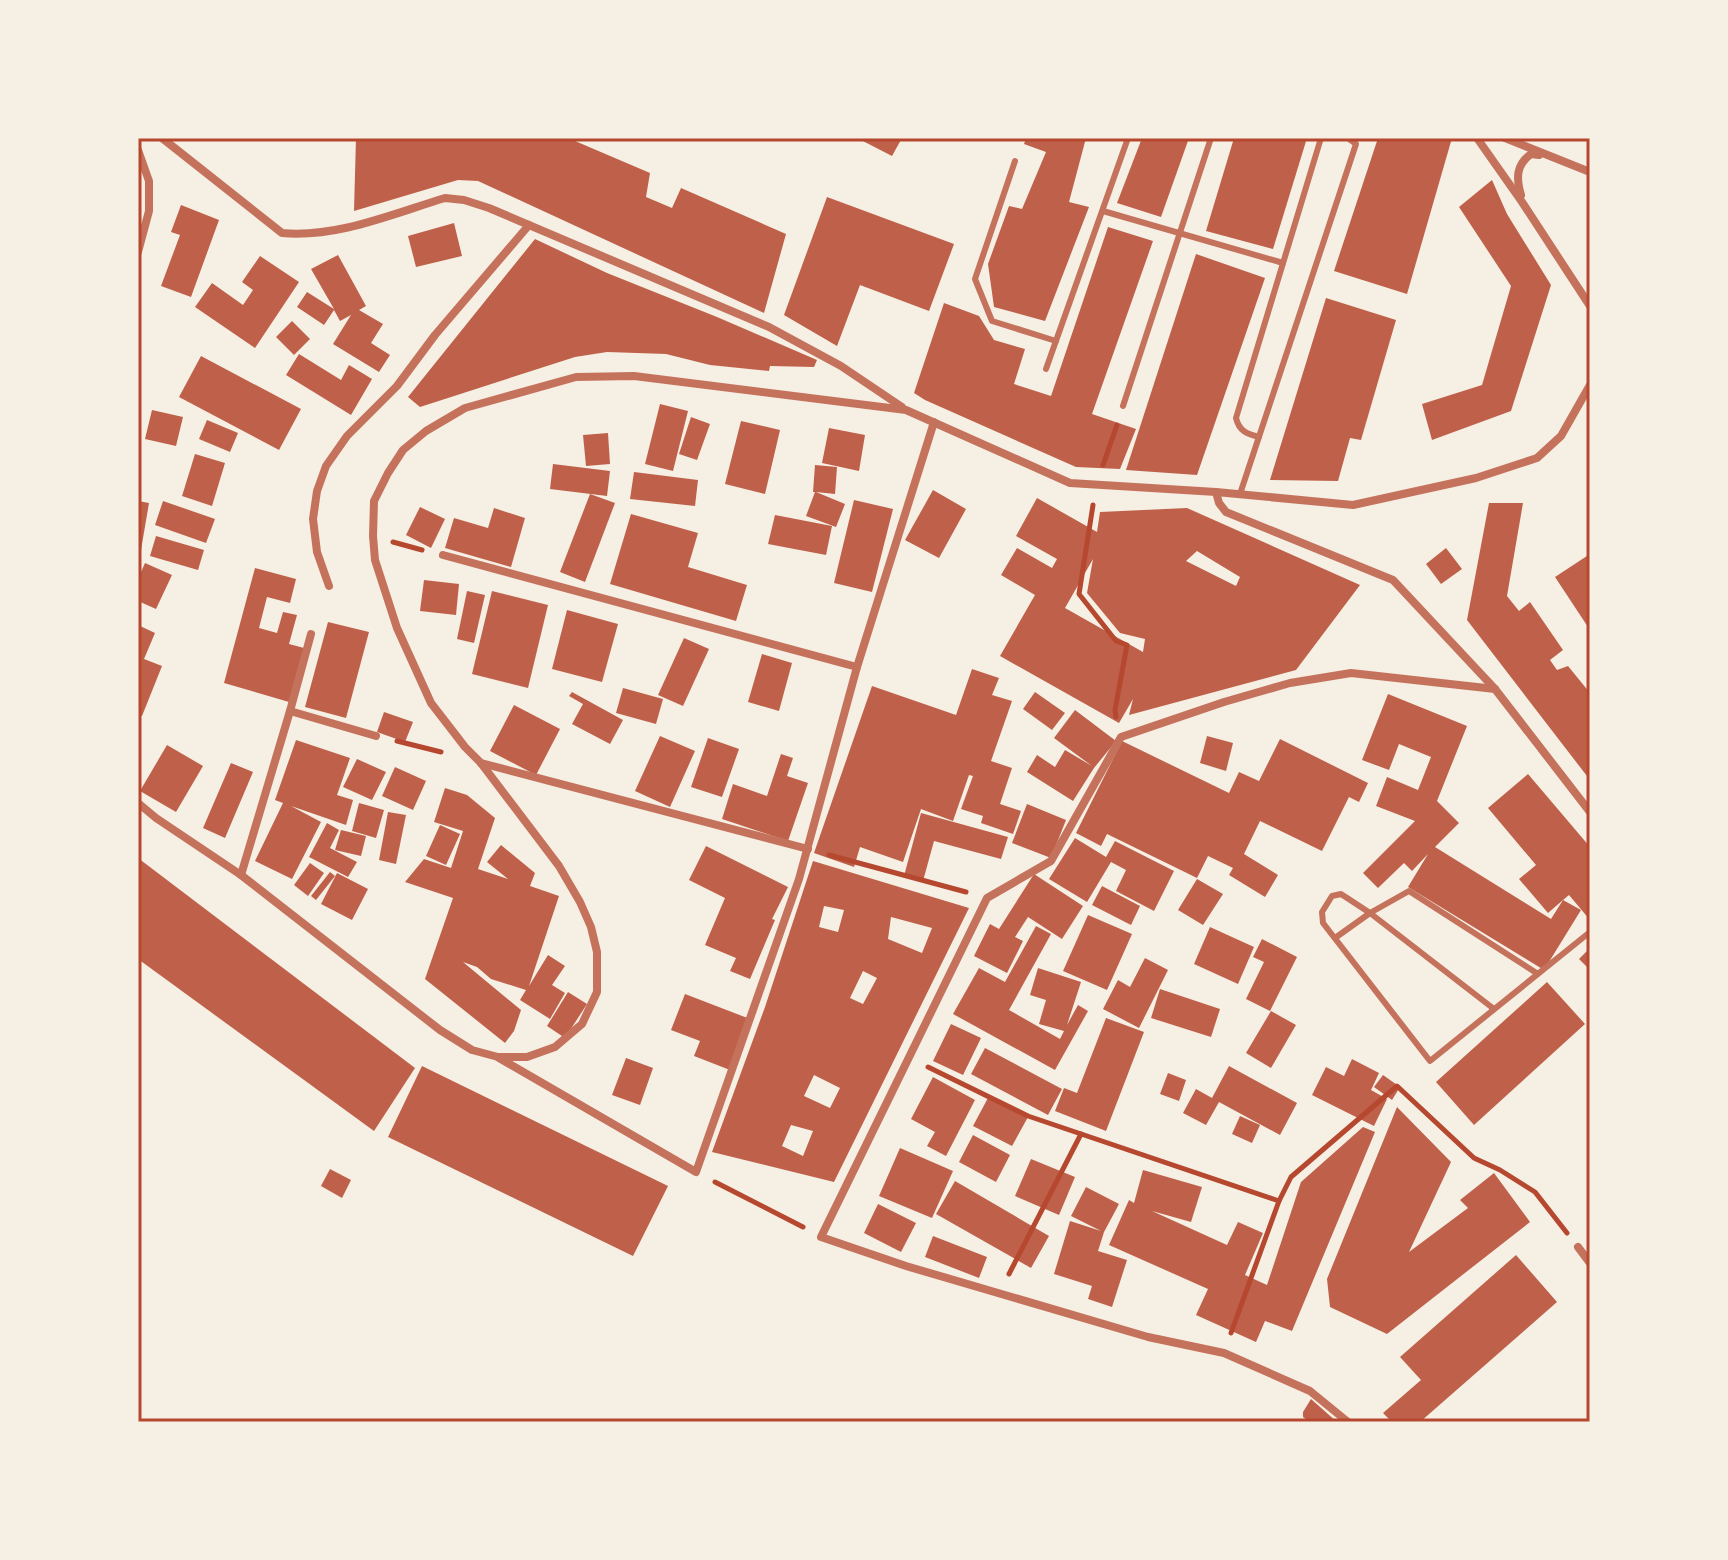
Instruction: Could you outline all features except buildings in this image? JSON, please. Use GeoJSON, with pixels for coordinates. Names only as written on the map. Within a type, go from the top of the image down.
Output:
{"type":"FeatureCollection","features":[{"type":"Feature","properties":{"kind":"street"},"geometry":{"type":"LineString","coordinates":[[162,138],[282,233],[304,235],[334,231],[445,198],[464,200],[769,327],[841,366],[906,410],[1070,483],[1353,505],[1476,478],[1537,458],[1561,436],[1590,385]]}},
{"type":"Feature","properties":{"kind":"street"},"geometry":{"type":"LineString","coordinates":[[1477,138],[1590,306]]}},
{"type":"Feature","properties":{"kind":"street"},"geometry":{"type":"LineString","coordinates":[[1505,138],[1590,172]]}},
{"type":"Feature","properties":{"kind":"street"},"geometry":{"type":"LineString","coordinates":[[138,150],[149,181],[149,211],[138,252]]}},
{"type":"Feature","properties":{"kind":"street"},"geometry":{"type":"LineString","coordinates":[[1522,202],[1517,175],[1521,164],[1531,154],[1548,156]]}},
{"type":"Feature","properties":{"kind":"street"},"geometry":{"type":"LineString","coordinates":[[329,586],[317,552],[313,519],[317,491],[326,466],[347,436],[397,386],[435,335],[529,225]]}},
{"type":"Feature","properties":{"kind":"street"},"geometry":{"type":"LineString","coordinates":[[138,803],[241,875],[440,1030],[472,1050],[498,1057],[527,1057],[555,1047],[582,1024],[597,992],[597,952],[591,927],[559,866],[431,703],[416,671],[397,628],[375,560],[374,501],[388,473],[403,450],[426,431],[465,408],[576,377],[634,376],[906,410]]}},
{"type":"Feature","properties":{"kind":"street"},"geometry":{"type":"LineString","coordinates":[[498,1057],[696,1172],[808,849],[857,667],[934,422]]}},
{"type":"Feature","properties":{"kind":"street"},"geometry":{"type":"LineString","coordinates":[[1216,492],[1226,512],[1393,580],[1495,689],[1590,812]]}},
{"type":"Feature","properties":{"kind":"street"},"geometry":{"type":"LineString","coordinates":[[443,555],[857,667]]}},
{"type":"Feature","properties":{"kind":"street"},"geometry":{"type":"LineString","coordinates":[[241,875],[311,634]]}},
{"type":"Feature","properties":{"kind":"street"},"geometry":{"type":"LineString","coordinates":[[1348,1422],[1310,1391],[1224,1353],[1148,1337],[906,1266],[821,1237],[987,898],[1051,861],[1121,737],[1290,683],[1351,673],[1495,689]]}},
{"type":"Feature","properties":{"kind":"street"},"geometry":{"type":"LineString","coordinates":[[290,711],[376,736]]}},
{"type":"Feature","properties":{"kind":"street"},"geometry":{"type":"LineString","coordinates":[[481,763],[808,849]]}},
{"type":"Feature","properties":{"kind":"street"},"geometry":{"type":"LineString","coordinates":[[1578,1247],[1590,1263]]}},
{"type":"Feature","properties":{"kind":"lane"},"geometry":{"type":"LineString","coordinates":[[1046,369],[1128,138]]}},
{"type":"Feature","properties":{"kind":"lane"},"geometry":{"type":"LineString","coordinates":[[1123,406],[1211,138]]}},
{"type":"Feature","properties":{"kind":"lane"},"geometry":{"type":"LineString","coordinates":[[1259,437],[1246,434],[1238,426],[1236,418],[1321,138]]}},
{"type":"Feature","properties":{"kind":"lane"},"geometry":{"type":"LineString","coordinates":[[1240,494],[1356,144],[1348,138]]}},
{"type":"Feature","properties":{"kind":"lane"},"geometry":{"type":"LineString","coordinates":[[1015,161],[975,279],[992,321],[1056,341]]}},
{"type":"Feature","properties":{"kind":"lane"},"geometry":{"type":"LineString","coordinates":[[1103,211],[1283,263]]}},
{"type":"Feature","properties":{"kind":"lane"},"geometry":{"type":"LineString","coordinates":[[1335,938],[1409,891],[1538,974]]}},
{"type":"Feature","properties":{"kind":"lane"},"geometry":{"type":"LineString","coordinates":[[1494,1009],[1370,913],[1341,894],[1332,896],[1322,912],[1323,923],[1430,1061],[1590,932]]}},
{"type":"Feature","properties":{"kind":"path"},"geometry":{"type":"LineString","coordinates":[[1121,737],[1115,710],[1127,645],[1116,641],[1079,594],[1097,484],[1123,406]]}},
{"type":"Feature","properties":{"kind":"path"},"geometry":{"type":"LineString","coordinates":[[373,536],[443,555]]}},
{"type":"Feature","properties":{"kind":"path"},"geometry":{"type":"LineString","coordinates":[[376,736],[481,763]]}},
{"type":"Feature","properties":{"kind":"path"},"geometry":{"type":"LineString","coordinates":[[808,849],[987,898]]}},
{"type":"Feature","properties":{"kind":"path"},"geometry":{"type":"LineString","coordinates":[[909,1057],[1028,1116],[1279,1201]]}},
{"type":"Feature","properties":{"kind":"path"},"geometry":{"type":"LineString","coordinates":[[1224,1353],[1279,1201],[1291,1177],[1397,1086],[1474,1158],[1535,1192],[1578,1247]]}},
{"type":"Feature","properties":{"kind":"path"},"geometry":{"type":"LineString","coordinates":[[999,1293],[1081,1134]]}},
{"type":"Feature","properties":{"kind":"path"},"geometry":{"type":"LineString","coordinates":[[696,1172],[821,1237]]}}]}
